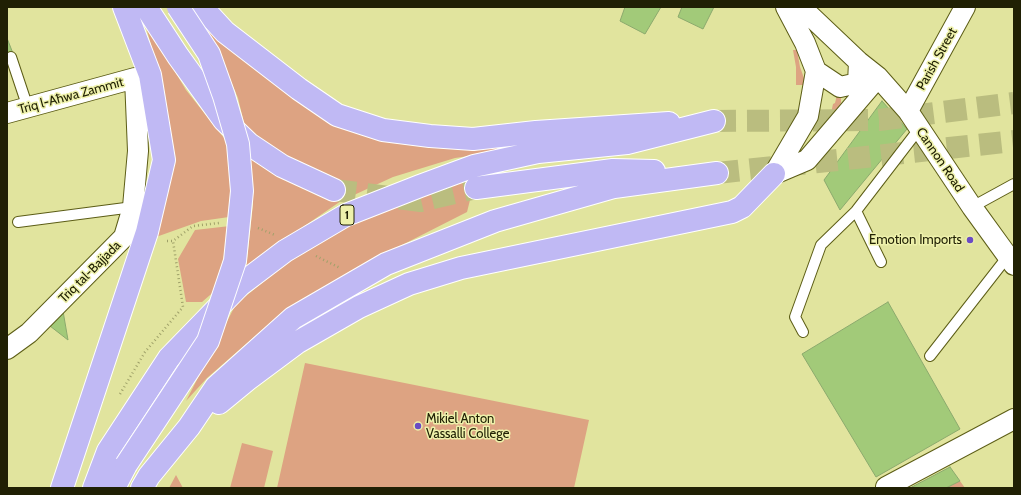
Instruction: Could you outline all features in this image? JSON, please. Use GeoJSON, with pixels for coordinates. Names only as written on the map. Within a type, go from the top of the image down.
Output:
{"type":"FeatureCollection","features":[{"type":"Feature","properties":{"kind":"highway"},"geometry":{"type":"LineString","coordinates":[[112,7],[135,78]]}},
{"type":"Feature","properties":{"kind":"highway"},"geometry":{"type":"LineString","coordinates":[[62,488],[147,232],[164,160],[150,75],[124,7]]}},
{"type":"Feature","properties":{"kind":"highway"},"geometry":{"type":"LineString","coordinates":[[146,7],[178,56],[220,113],[249,144],[282,166],[334,190]]}},
{"type":"Feature","properties":{"kind":"highway"},"geometry":{"type":"LineString","coordinates":[[114,488],[126,465],[208,341],[235,261],[242,191],[238,144],[224,96],[209,54],[178,7]]}},
{"type":"Feature","properties":{"kind":"highway","name":"1"},"geometry":{"type":"LineString","coordinates":[[94,488],[108,451],[169,358],[240,285],[292,247],[346,215],[474,166],[538,152],[627,144],[714,121],[636,125],[472,139],[430,136],[383,130],[337,115],[225,32],[202,7]]}},
{"type":"Feature","properties":{"kind":"highway"},"geometry":{"type":"LineString","coordinates":[[142,488],[149,476],[189,427],[216,387],[293,318],[386,264],[495,221],[614,188],[717,173],[613,170],[476,188]]}},
{"type":"Feature","properties":{"kind":"highway"},"geometry":{"type":"LineString","coordinates":[[189,427],[247,380],[298,342],[359,308],[409,284],[461,268],[732,212],[742,207],[774,174]]}},
{"type":"Feature","properties":{"kind":"street"},"geometry":{"type":"LineString","coordinates":[[774,174],[808,116],[816,71],[805,43],[786,7]]}},
{"type":"Feature","properties":{"kind":"street","name":"Cannon Road"},"geometry":{"type":"LineString","coordinates":[[801,7],[859,62],[878,77],[908,111],[972,207],[1011,260]]}},
{"type":"Feature","properties":{"kind":"street","name":"Parish Street"},"geometry":{"type":"LineString","coordinates":[[908,111],[965,7]]}},
{"type":"Feature","properties":{"kind":"street"},"geometry":{"type":"LineString","coordinates":[[816,71],[840,87],[858,83],[859,62]]}},
{"type":"Feature","properties":{"kind":"street"},"geometry":{"type":"LineString","coordinates":[[774,174],[807,160],[878,77]]}},
{"type":"Feature","properties":{"kind":"street","name":"Triq l-Aħwa Zammit"},"geometry":{"type":"LineString","coordinates":[[7,113],[135,78]]}},
{"type":"Feature","properties":{"kind":"street","name":"Triq tal-Bajjada"},"geometry":{"type":"LineString","coordinates":[[7,349],[29,333],[124,237],[133,207],[138,152],[135,78]]}},
{"type":"Feature","properties":{"kind":"street"},"geometry":{"type":"LineString","coordinates":[[886,487],[1014,419]]}},
{"type":"Feature","properties":{"kind":"lane"},"geometry":{"type":"LineString","coordinates":[[11,57],[28,108]]}},
{"type":"Feature","properties":{"kind":"lane"},"geometry":{"type":"LineString","coordinates":[[803,332],[795,317],[821,245],[856,211],[919,129]]}},
{"type":"Feature","properties":{"kind":"lane"},"geometry":{"type":"LineString","coordinates":[[972,207],[1014,184]]}},
{"type":"Feature","properties":{"kind":"lane"},"geometry":{"type":"LineString","coordinates":[[18,222],[133,207]]}},
{"type":"Feature","properties":{"kind":"lane"},"geometry":{"type":"LineString","coordinates":[[856,211],[881,262]]}},
{"type":"Feature","properties":{"kind":"lane"},"geometry":{"type":"LineString","coordinates":[[930,356],[1011,260]]}},
{"type":"Feature","properties":{"kind":"path"},"geometry":{"type":"LineString","coordinates":[[173,241],[183,306]]}},
{"type":"Feature","properties":{"kind":"path"},"geometry":{"type":"LineString","coordinates":[[314,255],[342,269]]}},
{"type":"Feature","properties":{"kind":"shaded area"},"geometry":{"type":"Polygon","coordinates":[[[188,7],[198,7],[321,114],[527,142],[531,147],[455,158],[393,177],[341,201],[284,240],[246,269],[253,204],[249,144],[238,98],[213,39],[188,7]]]}},
{"type":"Feature","properties":{"kind":"shaded area"},"geometry":{"type":"Polygon","coordinates":[[[144,20],[186,90],[228,143],[233,176],[229,217],[201,221],[156,237],[157,66],[144,20]]]}},
{"type":"Feature","properties":{"kind":"shaded area"},"geometry":{"type":"Polygon","coordinates":[[[793,50],[797,50],[805,85],[796,85],[796,67],[793,50]]]}},
{"type":"Feature","properties":{"kind":"shaded area"},"geometry":{"type":"Polygon","coordinates":[[[837,95],[841,97],[841,103],[830,118],[833,104],[835,103],[837,95]]]}},
{"type":"Feature","properties":{"kind":"shaded area"},"geometry":{"type":"Polygon","coordinates":[[[476,176],[467,212],[349,272],[283,312],[207,378],[186,401],[236,304],[289,261],[350,224],[419,195],[476,176]]]}},
{"type":"Feature","properties":{"kind":"shaded area"},"geometry":{"type":"Polygon","coordinates":[[[230,226],[217,289],[202,302],[186,302],[178,259],[195,230],[230,226]]]}},
{"type":"Feature","properties":{"kind":"shaded area","name":"Mikiel Anton Vassalli College"},"geometry":{"type":"Polygon","coordinates":[[[305,363],[589,420],[574,488],[277,488],[305,363]]]}},
{"type":"Feature","properties":{"kind":"shaded area"},"geometry":{"type":"Polygon","coordinates":[[[242,443],[273,451],[264,488],[230,488],[242,443]]]}},
{"type":"Feature","properties":{"kind":"shaded area"},"geometry":{"type":"Polygon","coordinates":[[[176,475],[183,488],[169,488],[176,475]]]}},
{"type":"Feature","properties":{"kind":"shaded area"},"geometry":{"type":"Polygon","coordinates":[[[960,481],[965,488],[946,488],[960,481]]]}},
{"type":"Feature","properties":{"kind":"building"},"geometry":{"type":"Polygon","coordinates":[[[625,7],[661,7],[645,34],[620,21],[625,7]]]}},
{"type":"Feature","properties":{"kind":"building"},"geometry":{"type":"Polygon","coordinates":[[[682,7],[714,7],[703,29],[678,17],[682,7]]]}},
{"type":"Feature","properties":{"kind":"building"},"geometry":{"type":"Polygon","coordinates":[[[7,38],[14,56],[7,57],[7,38]]]}},
{"type":"Feature","properties":{"kind":"building"},"geometry":{"type":"Polygon","coordinates":[[[882,101],[907,129],[840,210],[824,180],[882,101]]]}},
{"type":"Feature","properties":{"kind":"building"},"geometry":{"type":"Polygon","coordinates":[[[888,302],[960,429],[876,477],[802,354],[888,302]]]}},
{"type":"Feature","properties":{"kind":"building"},"geometry":{"type":"Polygon","coordinates":[[[63,311],[68,340],[50,326],[63,311]]]}},
{"type":"Feature","properties":{"kind":"building"},"geometry":{"type":"Polygon","coordinates":[[[950,467],[960,481],[946,488],[910,488],[950,467]]]}},
{"type":"Feature","properties":{"kind":"tunnel"},"geometry":{"type":"LineString","coordinates":[[714,121],[879,120],[1014,103]]}},
{"type":"Feature","properties":{"kind":"tunnel"},"geometry":{"type":"LineString","coordinates":[[717,173],[1014,141]]}},
{"type":"Feature","properties":{"kind":"tunnel"},"geometry":{"type":"LineString","coordinates":[[334,190],[421,201],[476,188]]}},
{"type":"Feature","properties":{"kind":"place","name":"Emotion Imports"},"geometry":{"type":"Point","coordinates":[970,240]}},
{"type":"Feature","properties":{"kind":"place","name":"Mikiel Anton Vassalli College"},"geometry":{"type":"Point","coordinates":[418,426]}}]}
